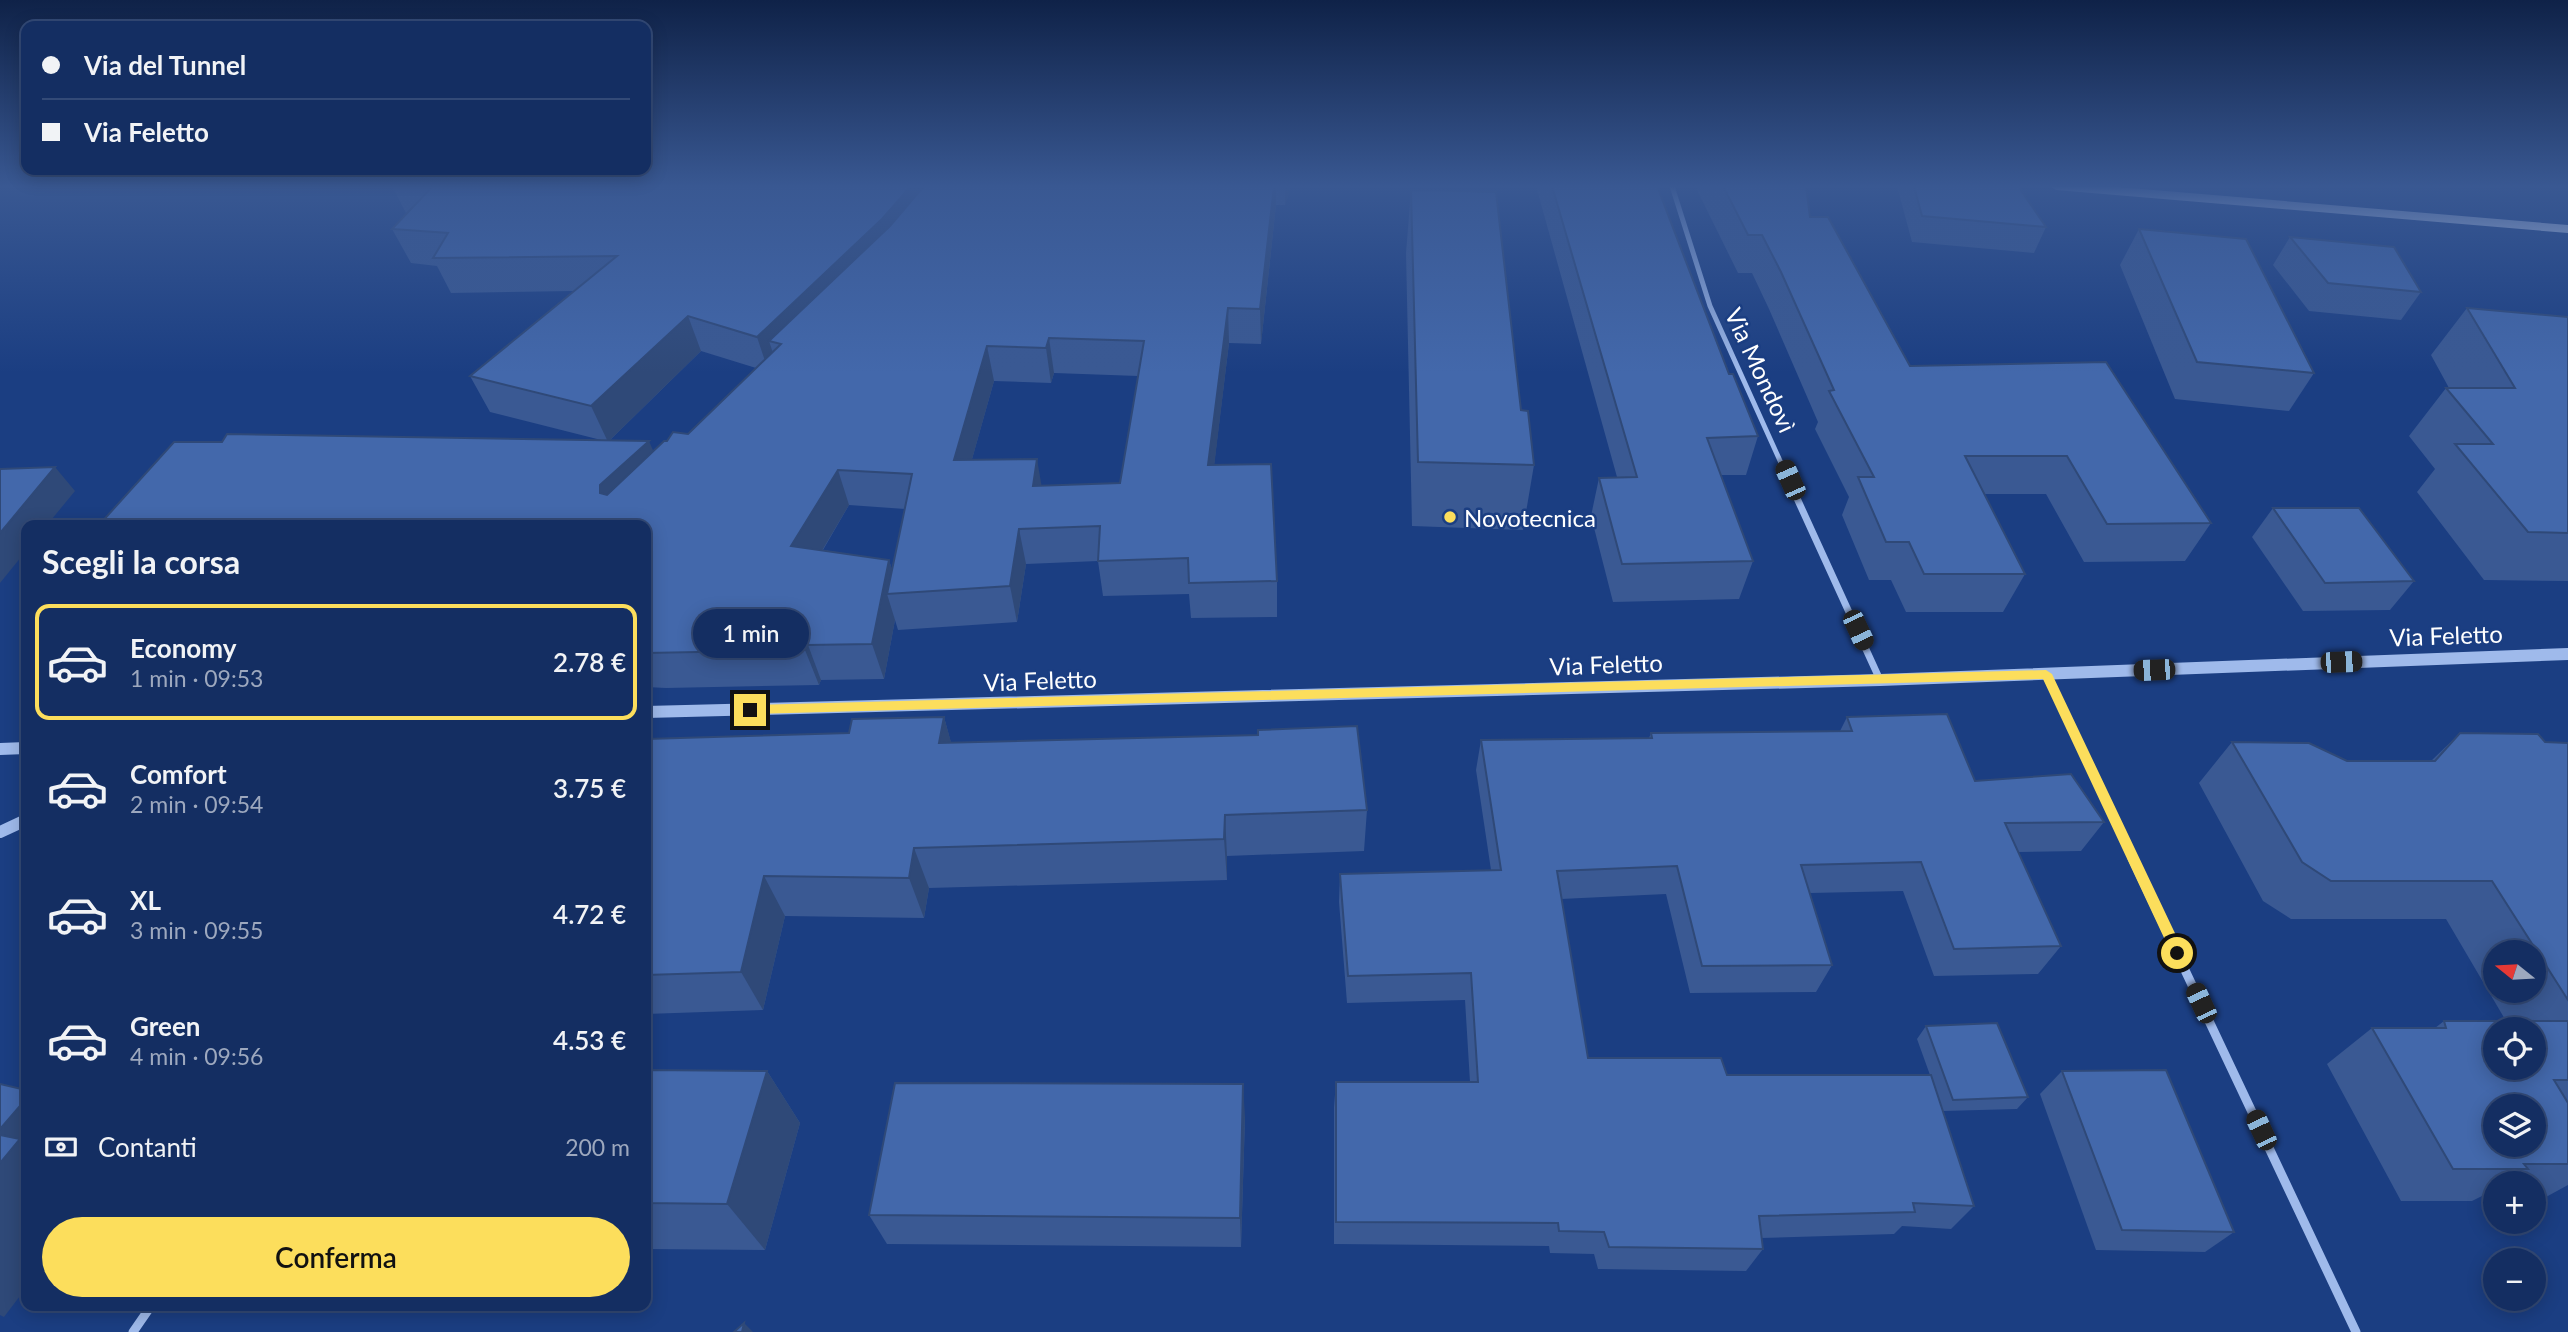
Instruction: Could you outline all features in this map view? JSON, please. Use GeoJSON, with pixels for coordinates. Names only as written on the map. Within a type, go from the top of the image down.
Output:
{"type":"FeatureCollection","features":[{"type":"Feature","properties":{"kind":"street","name":"Via Mondovì"},"geometry":{"type":"LineString","coordinates":[[1692,248],[1710,306],[1880,680]]}},
{"type":"Feature","properties":{"kind":"street","name":"Via Feletto"},"geometry":{"type":"LineString","coordinates":[[651,712],[1880,680],[2568,654]]}},
{"type":"Feature","properties":{"kind":"street"},"geometry":{"type":"LineString","coordinates":[[2046,674],[2356,1332]]}},
{"type":"Feature","properties":{"kind":"street"},"geometry":{"type":"LineString","coordinates":[[0,749],[21,748]]}},
{"type":"Feature","properties":{"kind":"street"},"geometry":{"type":"LineString","coordinates":[[0,832],[21,822]]}},
{"type":"Feature","properties":{"kind":"street"},"geometry":{"type":"LineString","coordinates":[[133,1332],[148,1311]]}},
{"type":"Feature","properties":{"kind":"building"},"geometry":{"type":"Polygon","coordinates":[[[439,248],[851,248],[757,337],[688,316],[591,406],[470,376],[617,256],[433,258],[439,248]]]}},
{"type":"Feature","properties":{"kind":"building"},"geometry":{"type":"Polygon","coordinates":[[[867,248],[1267,248],[1260,309],[1228,308],[1208,465],[1271,464],[1277,581],[1189,583],[1188,558],[1098,561],[1100,526],[1019,529],[1010,586],[887,594],[912,474],[838,470],[791,546],[889,560],[872,644],[808,645],[805,650],[651,653],[651,520],[104,520],[174,442],[222,442],[227,434],[649,441],[600,485],[600,493],[607,495],[667,441],[673,432],[688,434],[781,344],[769,341],[867,248]],[[1049,338],[1046,348],[987,346],[954,460],[1037,459],[1033,486],[1120,483],[1144,341],[1049,338]]]}},
{"type":"Feature","properties":{"kind":"building"},"geometry":{"type":"Polygon","coordinates":[[[1412,248],[1502,248],[1521,410],[1528,411],[1534,465],[1418,462],[1412,248]]]}},
{"type":"Feature","properties":{"kind":"building"},"geometry":{"type":"Polygon","coordinates":[[[1570,248],[1681,248],[1729,374],[1733,374],[1758,436],[1707,438],[1753,561],[1622,564],[1599,478],[1637,477],[1570,248]]]}},
{"type":"Feature","properties":{"kind":"building"},"geometry":{"type":"Polygon","coordinates":[[[1769,248],[1845,248],[1910,366],[2106,362],[2211,523],[2107,524],[2067,456],[1965,456],[2025,574],[1924,574],[1909,542],[1886,542],[1858,477],[1874,477],[1829,391],[1834,390],[1769,248]]]}},
{"type":"Feature","properties":{"kind":"building"},"geometry":{"type":"Polygon","coordinates":[[[2147,248],[2251,248],[2314,373],[2197,362],[2147,248]]]}},
{"type":"Feature","properties":{"kind":"building"},"geometry":{"type":"Polygon","coordinates":[[[2299,248],[2395,248],[2421,292],[2328,283],[2299,248]]]}},
{"type":"Feature","properties":{"kind":"building"},"geometry":{"type":"Polygon","coordinates":[[[2467,308],[2568,317],[2568,533],[2528,532],[2455,444],[2493,444],[2446,388],[2515,388],[2467,308]]]}},
{"type":"Feature","properties":{"kind":"building"},"geometry":{"type":"Polygon","coordinates":[[[55,467],[0,533],[0,469],[55,467]]]}},
{"type":"Feature","properties":{"kind":"building"},"geometry":{"type":"Polygon","coordinates":[[[2273,508],[2359,508],[2414,581],[2325,583],[2273,508]]]}},
{"type":"Feature","properties":{"kind":"building"},"geometry":{"type":"Polygon","coordinates":[[[1947,714],[1975,781],[2071,774],[2104,822],[2005,823],[2061,946],[1954,949],[1921,862],[1801,865],[1832,965],[1702,966],[1677,866],[1557,871],[1588,1058],[1721,1058],[1727,1075],[1931,1075],[1974,1206],[1913,1203],[1915,1212],[1759,1216],[1763,1249],[1609,1247],[1604,1232],[1559,1231],[1558,1223],[1336,1222],[1336,1082],[1478,1082],[1471,973],[1348,976],[1340,874],[1501,870],[1481,740],[1652,738],[1651,733],[1852,731],[1847,717],[1947,714]]]}},
{"type":"Feature","properties":{"kind":"building"},"geometry":{"type":"Polygon","coordinates":[[[944,717],[939,743],[1258,735],[1258,730],[1357,726],[1367,810],[1225,815],[1224,839],[914,848],[909,878],[764,876],[741,972],[651,975],[651,739],[849,733],[852,719],[944,717]]]}},
{"type":"Feature","properties":{"kind":"building"},"geometry":{"type":"Polygon","coordinates":[[[2460,733],[2538,734],[2545,742],[2568,743],[2568,1000],[2546,966],[2546,940],[2530,940],[2492,881],[2331,881],[2302,862],[2232,742],[2309,743],[2347,761],[2435,761],[2460,733]]]}},
{"type":"Feature","properties":{"kind":"building"},"geometry":{"type":"Polygon","coordinates":[[[2444,1021],[2483,1021],[2483,1080],[2546,1080],[2546,1021],[2568,1021],[2568,1080],[2554,1080],[2568,1103],[2568,1164],[2524,1164],[2528,1169],[2453,1169],[2372,1028],[2446,1028],[2444,1021]]]}},
{"type":"Feature","properties":{"kind":"building"},"geometry":{"type":"Polygon","coordinates":[[[1997,1023],[2028,1097],[1953,1100],[1926,1026],[1997,1023]]]}},
{"type":"Feature","properties":{"kind":"building"},"geometry":{"type":"Polygon","coordinates":[[[651,1070],[767,1071],[727,1204],[651,1203],[651,1070]]]}},
{"type":"Feature","properties":{"kind":"building"},"geometry":{"type":"Polygon","coordinates":[[[2166,1070],[2234,1232],[2122,1230],[2062,1071],[2166,1070]]]}},
{"type":"Feature","properties":{"kind":"building"},"geometry":{"type":"Polygon","coordinates":[[[895,1083],[1243,1084],[1240,1218],[869,1215],[895,1083]]]}},
{"type":"Feature","properties":{"kind":"building"},"geometry":{"type":"Polygon","coordinates":[[[0,1084],[21,1089],[21,1105],[0,1129],[0,1084]]]}},
{"type":"Feature","properties":{"kind":"building"},"geometry":{"type":"Polygon","coordinates":[[[0,1135],[20,1139],[0,1163],[0,1135]]]}},
{"type":"Feature","properties":{"kind":"building"},"geometry":{"type":"Polygon","coordinates":[[[744,1323],[742,1332],[734,1332],[744,1323]]]}},
{"type":"Feature","properties":{"kind":"place","name":"Novotecnica"},"geometry":{"type":"Point","coordinates":[1450,517]}},
{"type":"Feature","properties":{"kind":"route"},"geometry":{"type":"LineString","coordinates":[[750,710],[2046,674],[2177,953]]}}]}
